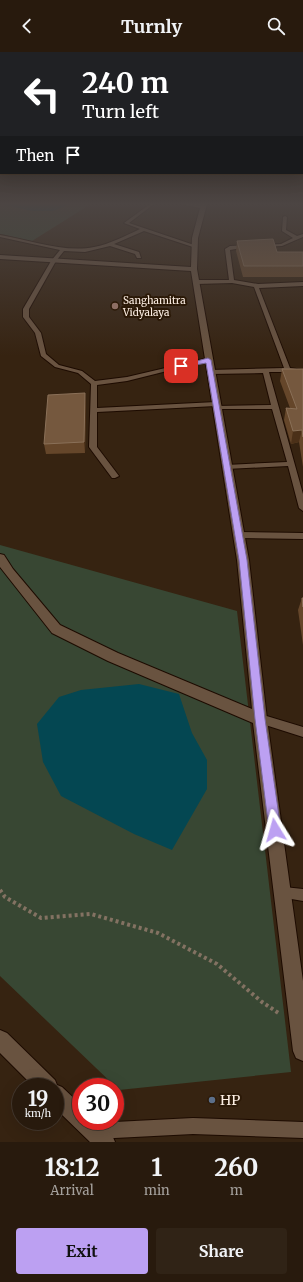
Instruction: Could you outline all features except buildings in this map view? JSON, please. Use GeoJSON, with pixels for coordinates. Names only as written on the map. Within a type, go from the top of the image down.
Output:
{"type":"FeatureCollection","features":[{"type":"Feature","properties":{"kind":"street"},"geometry":{"type":"LineString","coordinates":[[195,255],[194,269],[209,366],[243,560],[260,719],[284,892],[303,1050]]}},
{"type":"Feature","properties":{"kind":"street"},"geometry":{"type":"LineString","coordinates":[[0,257],[194,269]]}},
{"type":"Feature","properties":{"kind":"street"},"geometry":{"type":"LineString","coordinates":[[0,558],[9,572],[56,629],[113,657],[260,719]]}},
{"type":"Feature","properties":{"kind":"street"},"geometry":{"type":"LineString","coordinates":[[0,1040],[39,1078]]}},
{"type":"Feature","properties":{"kind":"street"},"geometry":{"type":"LineString","coordinates":[[64,1102],[72,1110]]}},
{"type":"Feature","properties":{"kind":"lane"},"geometry":{"type":"LineString","coordinates":[[59,255],[26,309],[26,317],[38,333],[43,355],[57,366],[80,372],[94,383],[209,366],[303,372]]}},
{"type":"Feature","properties":{"kind":"lane"},"geometry":{"type":"LineString","coordinates":[[228,255],[232,281]]}},
{"type":"Feature","properties":{"kind":"lane"},"geometry":{"type":"LineString","coordinates":[[196,282],[232,281],[256,286],[303,284]]}},
{"type":"Feature","properties":{"kind":"lane"},"geometry":{"type":"LineString","coordinates":[[256,286],[288,370]]}},
{"type":"Feature","properties":{"kind":"lane"},"geometry":{"type":"LineString","coordinates":[[265,370],[302,504]]}},
{"type":"Feature","properties":{"kind":"lane"},"geometry":{"type":"LineString","coordinates":[[94,383],[93,447],[115,476]]}},
{"type":"Feature","properties":{"kind":"lane"},"geometry":{"type":"LineString","coordinates":[[94,410],[216,406],[275,408]]}},
{"type":"Feature","properties":{"kind":"lane"},"geometry":{"type":"LineString","coordinates":[[226,467],[291,464]]}},
{"type":"Feature","properties":{"kind":"lane"},"geometry":{"type":"LineString","coordinates":[[238,535],[303,536]]}},
{"type":"Feature","properties":{"kind":"lane"},"geometry":{"type":"LineString","coordinates":[[260,719],[303,732]]}},
{"type":"Feature","properties":{"kind":"lane"},"geometry":{"type":"LineString","coordinates":[[284,892],[303,895]]}},
{"type":"Feature","properties":{"kind":"lane"},"geometry":{"type":"LineString","coordinates":[[124,1127],[193,1126],[303,1130]]}},
{"type":"Feature","properties":{"kind":"path"},"geometry":{"type":"LineString","coordinates":[[0,890],[5,897],[41,918],[91,914],[158,933],[217,964],[262,1002],[300,1027]]}},
{"type":"Feature","properties":{"kind":"green space"},"geometry":{"type":"Polygon","coordinates":[[[0,545],[237,611],[291,1072],[124,1089],[124,1078],[106,1078],[0,976],[0,545]]]}},
{"type":"Feature","properties":{"kind":"water"},"geometry":{"type":"Polygon","coordinates":[[[139,684],[179,694],[192,733],[207,760],[207,789],[172,850],[134,834],[61,796],[43,762],[37,724],[59,697],[81,690],[139,684]]]}},
{"type":"Feature","properties":{"kind":"place","name":"Sanghamitra Vidyalaya"},"geometry":{"type":"Point","coordinates":[115,306]}},
{"type":"Feature","properties":{"kind":"place","name":"HP"},"geometry":{"type":"Point","coordinates":[212,1100]}},
{"type":"Feature","properties":{"kind":"route"},"geometry":{"type":"LineString","coordinates":[[181,366],[208,360],[243,560],[260,719],[275,830]]}}]}
